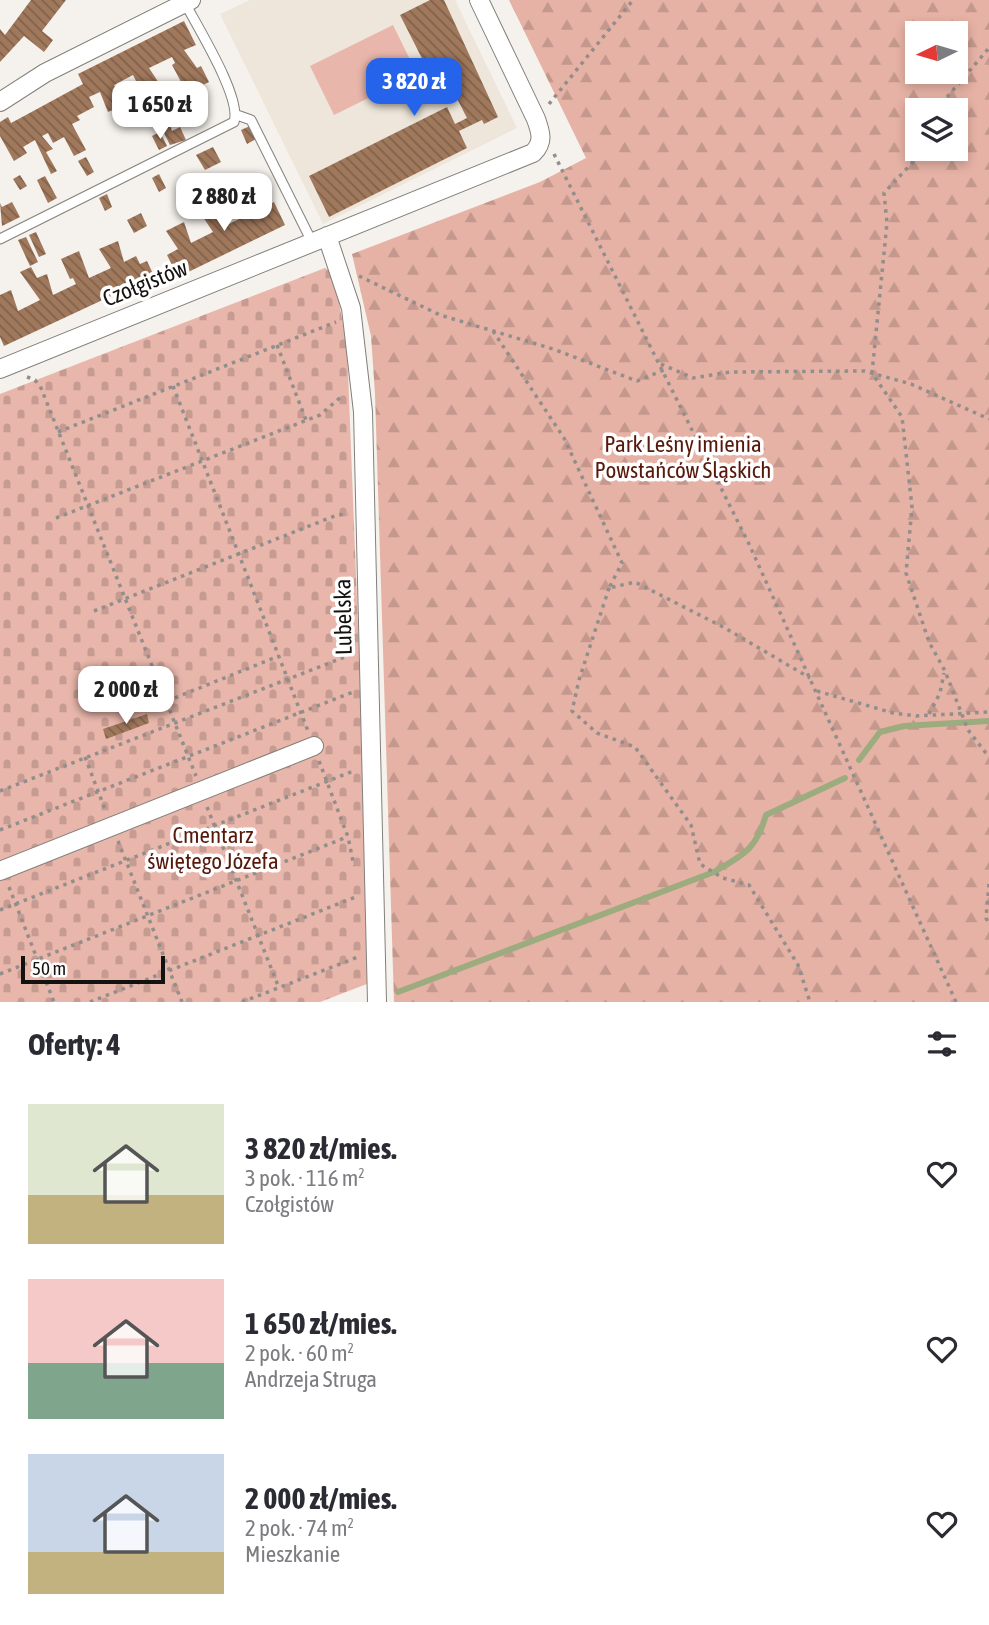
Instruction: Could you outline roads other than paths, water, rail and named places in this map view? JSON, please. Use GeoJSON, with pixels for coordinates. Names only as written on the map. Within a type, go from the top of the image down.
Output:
{"type":"FeatureCollection","features":[{"type":"Feature","properties":{"kind":"street","name":"Czołgistów"},"geometry":{"type":"LineString","coordinates":[[1,367],[533,153],[541,146],[542,135],[479,0]]}},
{"type":"Feature","properties":{"kind":"street"},"geometry":{"type":"LineString","coordinates":[[0,102],[45,73],[188,1]]}},
{"type":"Feature","properties":{"kind":"street","name":"Lubelska"},"geometry":{"type":"LineString","coordinates":[[320,239],[338,267],[356,337],[363,412],[377,1002]]}},
{"type":"Feature","properties":{"kind":"street"},"geometry":{"type":"LineString","coordinates":[[1,870],[314,746]]}},
{"type":"Feature","properties":{"kind":"lane"},"geometry":{"type":"LineString","coordinates":[[0,239],[229,127],[237,115],[232,97],[188,1]]}},
{"type":"Feature","properties":{"kind":"lane"},"geometry":{"type":"LineString","coordinates":[[237,115],[250,120],[320,239]]}},
{"type":"Feature","properties":{"kind":"waterway"},"geometry":{"type":"LineString","coordinates":[[859,760],[880,732],[904,726],[989,721]]}},
{"type":"Feature","properties":{"kind":"waterway"},"geometry":{"type":"LineString","coordinates":[[398,992],[714,872],[733,861],[753,844],[766,815],[845,778]]}},
{"type":"Feature","properties":{"kind":"park label","name":"Park Leśny imienia Powstańców Śląskich"},"geometry":{"type":"Point","coordinates":[683,457]}},
{"type":"Feature","properties":{"kind":"park label","name":"Cmentarz świętego Józefa"},"geometry":{"type":"Point","coordinates":[213,848]}}]}
